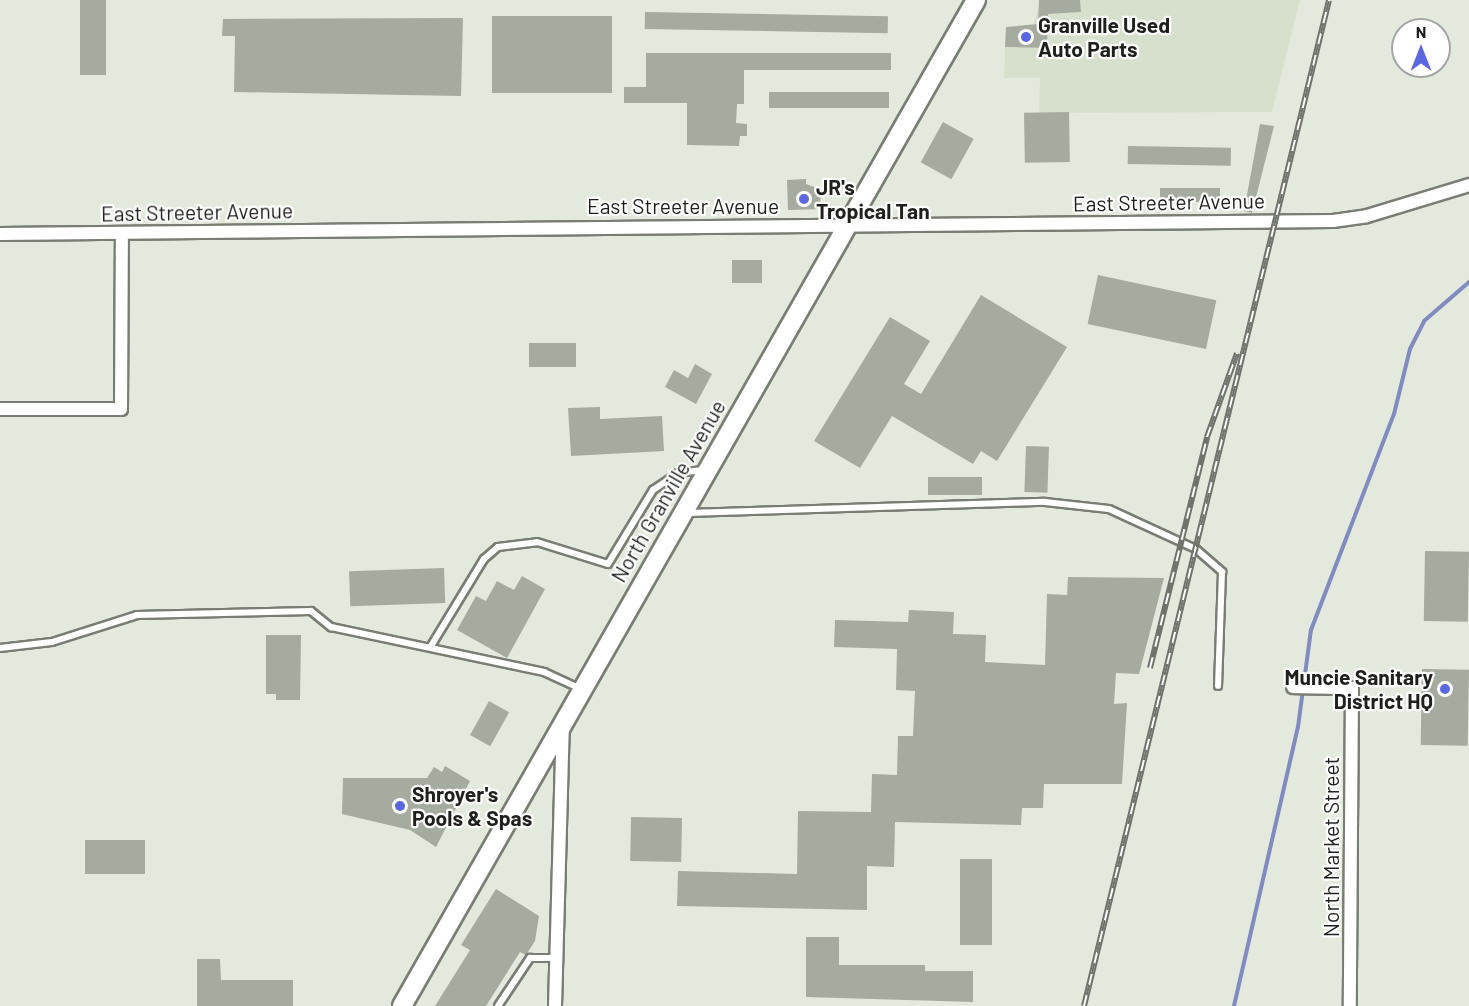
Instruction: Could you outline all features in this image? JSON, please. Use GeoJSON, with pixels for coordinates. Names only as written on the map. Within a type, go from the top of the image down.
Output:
{"type":"FeatureCollection","features":[{"type":"Feature","properties":{"kind":"main road","name":"North Granville Avenue"},"geometry":{"type":"LineString","coordinates":[[402,1006],[562,727],[681,513],[976,0]]}},
{"type":"Feature","properties":{"kind":"street","name":"East Streeter Avenue"},"geometry":{"type":"LineString","coordinates":[[0,234],[1333,221],[1367,216],[1469,185]]}},
{"type":"Feature","properties":{"kind":"street"},"geometry":{"type":"LineString","coordinates":[[0,409],[121,409],[122,233]]}},
{"type":"Feature","properties":{"kind":"street","name":"North Market Street"},"geometry":{"type":"LineString","coordinates":[[1293,687],[1352,688],[1350,1006]]}},
{"type":"Feature","properties":{"kind":"street"},"geometry":{"type":"LineString","coordinates":[[555,1006],[562,727]]}},
{"type":"Feature","properties":{"kind":"lane"},"geometry":{"type":"LineString","coordinates":[[431,646],[484,559],[498,547],[537,542],[608,564],[653,490],[678,473],[706,470]]}},
{"type":"Feature","properties":{"kind":"lane"},"geometry":{"type":"LineString","coordinates":[[681,513],[835,512],[1045,502],[1109,509],[1196,549],[1222,572],[1218,686]]}},
{"type":"Feature","properties":{"kind":"lane"},"geometry":{"type":"LineString","coordinates":[[0,648],[52,642],[137,615],[311,611],[331,627],[431,646],[544,672],[582,690]]}},
{"type":"Feature","properties":{"kind":"lane"},"geometry":{"type":"LineString","coordinates":[[498,1006],[530,958],[556,958]]}},
{"type":"Feature","properties":{"kind":"shaded area"},"geometry":{"type":"Polygon","coordinates":[[[1080,0],[1300,0],[1272,112],[1039,113],[1040,78],[1004,78],[1005,47],[1047,48],[1048,24],[1033,24],[1039,6],[1048,7],[1052,14],[1080,12],[1080,0]]]}},
{"type":"Feature","properties":{"kind":"building"},"geometry":{"type":"Polygon","coordinates":[[[80,0],[106,0],[106,75],[80,75],[80,0]]]}},
{"type":"Feature","properties":{"kind":"building"},"geometry":{"type":"Polygon","coordinates":[[[1039,0],[1080,0],[1081,12],[1048,14],[1047,48],[1005,47],[1006,27],[1038,24],[1039,0]]]}},
{"type":"Feature","properties":{"kind":"building"},"geometry":{"type":"Polygon","coordinates":[[[645,12],[888,16],[888,33],[645,29],[645,12]]]}},
{"type":"Feature","properties":{"kind":"building"},"geometry":{"type":"Polygon","coordinates":[[[492,16],[612,16],[612,93],[492,93],[492,16]]]}},
{"type":"Feature","properties":{"kind":"building"},"geometry":{"type":"Polygon","coordinates":[[[463,18],[461,96],[234,92],[235,36],[222,36],[223,19],[463,18]]]}},
{"type":"Feature","properties":{"kind":"building"},"geometry":{"type":"Polygon","coordinates":[[[646,53],[891,53],[891,70],[744,70],[744,104],[737,104],[736,123],[747,124],[747,136],[740,136],[739,146],[687,145],[687,103],[624,103],[624,87],[646,87],[646,53]]]}},
{"type":"Feature","properties":{"kind":"building"},"geometry":{"type":"Polygon","coordinates":[[[769,92],[889,92],[889,108],[769,108],[769,92]]]}},
{"type":"Feature","properties":{"kind":"building"},"geometry":{"type":"Polygon","coordinates":[[[1069,112],[1070,162],[1025,163],[1024,113],[1069,112]]]}},
{"type":"Feature","properties":{"kind":"building"},"geometry":{"type":"Polygon","coordinates":[[[943,122],[974,139],[951,179],[921,162],[943,122]]]}},
{"type":"Feature","properties":{"kind":"building"},"geometry":{"type":"Polygon","coordinates":[[[1260,124],[1274,126],[1252,213],[1244,211],[1260,124]]]}},
{"type":"Feature","properties":{"kind":"building"},"geometry":{"type":"Polygon","coordinates":[[[1128,146],[1231,148],[1231,166],[1128,164],[1128,146]]]}},
{"type":"Feature","properties":{"kind":"building","name":"JR's Tropical Tan"},"geometry":{"type":"Polygon","coordinates":[[[806,179],[806,184],[820,189],[821,209],[788,210],[787,180],[806,179]]]}},
{"type":"Feature","properties":{"kind":"building"},"geometry":{"type":"Polygon","coordinates":[[[1160,188],[1220,188],[1220,202],[1160,202],[1160,188]]]}},
{"type":"Feature","properties":{"kind":"building"},"geometry":{"type":"Polygon","coordinates":[[[732,260],[762,260],[762,283],[732,283],[732,260]]]}},
{"type":"Feature","properties":{"kind":"building"},"geometry":{"type":"Polygon","coordinates":[[[1098,275],[1216,300],[1206,349],[1088,324],[1098,275]]]}},
{"type":"Feature","properties":{"kind":"building"},"geometry":{"type":"Polygon","coordinates":[[[981,295],[1067,347],[997,461],[981,451],[973,464],[892,416],[860,468],[814,441],[890,317],[930,341],[904,384],[921,394],[981,295]]]}},
{"type":"Feature","properties":{"kind":"building"},"geometry":{"type":"Polygon","coordinates":[[[529,343],[576,343],[576,367],[529,367],[529,343]]]}},
{"type":"Feature","properties":{"kind":"building"},"geometry":{"type":"Polygon","coordinates":[[[695,364],[712,374],[696,404],[665,387],[674,370],[688,378],[695,364]]]}},
{"type":"Feature","properties":{"kind":"building"},"geometry":{"type":"Polygon","coordinates":[[[600,407],[600,419],[662,416],[664,451],[571,456],[568,408],[600,407]]]}},
{"type":"Feature","properties":{"kind":"building"},"geometry":{"type":"Polygon","coordinates":[[[1026,446],[1049,447],[1047,493],[1024,492],[1026,446]]]}},
{"type":"Feature","properties":{"kind":"building"},"geometry":{"type":"Polygon","coordinates":[[[928,477],[982,477],[982,495],[928,495],[928,477]]]}},
{"type":"Feature","properties":{"kind":"building","name":"Muncie Sanitary District HQ"},"geometry":{"type":"Polygon","coordinates":[[[1425,551],[1469,552],[1468,622],[1424,621],[1425,551]]]}},
{"type":"Feature","properties":{"kind":"building"},"geometry":{"type":"Polygon","coordinates":[[[444,568],[445,603],[350,606],[349,571],[444,568]]]}},
{"type":"Feature","properties":{"kind":"building"},"geometry":{"type":"Polygon","coordinates":[[[522,576],[545,589],[507,658],[457,630],[476,596],[486,601],[497,581],[514,590],[522,576]]]}},
{"type":"Feature","properties":{"kind":"building"},"geometry":{"type":"Polygon","coordinates":[[[1068,577],[1164,578],[1139,674],[1116,673],[1114,704],[1127,703],[1122,784],[1044,784],[1043,808],[1022,808],[1021,825],[895,822],[894,867],[867,866],[867,910],[677,906],[678,871],[797,874],[798,811],[871,812],[872,774],[897,775],[898,736],[913,736],[915,691],[896,690],[897,649],[834,647],[835,620],[908,622],[909,610],[954,612],[953,634],[986,635],[985,662],[1045,665],[1047,594],[1067,595],[1068,577]]]}},
{"type":"Feature","properties":{"kind":"building"},"geometry":{"type":"Polygon","coordinates":[[[266,635],[301,635],[300,700],[276,700],[276,694],[266,694],[266,635]]]}},
{"type":"Feature","properties":{"kind":"building","name":"Muncie Sanitary District HQ"},"geometry":{"type":"Polygon","coordinates":[[[1422,669],[1469,670],[1468,746],[1421,745],[1422,669]]]}},
{"type":"Feature","properties":{"kind":"building"},"geometry":{"type":"Polygon","coordinates":[[[489,701],[509,712],[490,746],[470,735],[489,701]]]}},
{"type":"Feature","properties":{"kind":"building","name":"Shroyer's Pools & Spas"},"geometry":{"type":"Polygon","coordinates":[[[445,766],[470,781],[436,847],[410,830],[342,814],[343,778],[427,778],[434,767],[442,772],[445,766]]]}},
{"type":"Feature","properties":{"kind":"building"},"geometry":{"type":"Polygon","coordinates":[[[631,817],[682,818],[681,862],[630,861],[631,817]]]}},
{"type":"Feature","properties":{"kind":"building"},"geometry":{"type":"Polygon","coordinates":[[[85,840],[145,840],[145,874],[85,874],[85,840]]]}},
{"type":"Feature","properties":{"kind":"building"},"geometry":{"type":"Polygon","coordinates":[[[960,859],[992,859],[992,945],[960,945],[960,859]]]}},
{"type":"Feature","properties":{"kind":"building"},"geometry":{"type":"Polygon","coordinates":[[[496,889],[539,916],[535,941],[526,955],[520,952],[486,1006],[435,1006],[470,950],[461,945],[496,889]]]}},
{"type":"Feature","properties":{"kind":"building"},"geometry":{"type":"Polygon","coordinates":[[[806,937],[839,937],[839,965],[925,965],[925,971],[973,971],[973,1002],[806,997],[806,937]]]}},
{"type":"Feature","properties":{"kind":"building"},"geometry":{"type":"Polygon","coordinates":[[[197,959],[220,959],[221,980],[293,980],[293,1006],[197,1006],[197,959]]]}},
{"type":"Feature","properties":{"kind":"waterway"},"geometry":{"type":"LineString","coordinates":[[1234,1006],[1298,727],[1311,630],[1394,414],[1410,349],[1424,321],[1469,282]]}},
{"type":"Feature","properties":{"kind":"railway"},"geometry":{"type":"LineString","coordinates":[[1084,1006],[1329,0]]}},
{"type":"Feature","properties":{"kind":"railway"},"geometry":{"type":"LineString","coordinates":[[1150,668],[1207,437],[1237,353]]}},
{"type":"Feature","properties":{"kind":"place","name":"Granville Used Auto Parts"},"geometry":{"type":"Point","coordinates":[1026,37]}},
{"type":"Feature","properties":{"kind":"place","name":"JR's Tropical Tan"},"geometry":{"type":"Point","coordinates":[804,199]}},
{"type":"Feature","properties":{"kind":"place","name":"Muncie Sanitary District HQ"},"geometry":{"type":"Point","coordinates":[1445,689]}},
{"type":"Feature","properties":{"kind":"place","name":"Shroyer's Pools & Spas"},"geometry":{"type":"Point","coordinates":[400,806]}}]}
